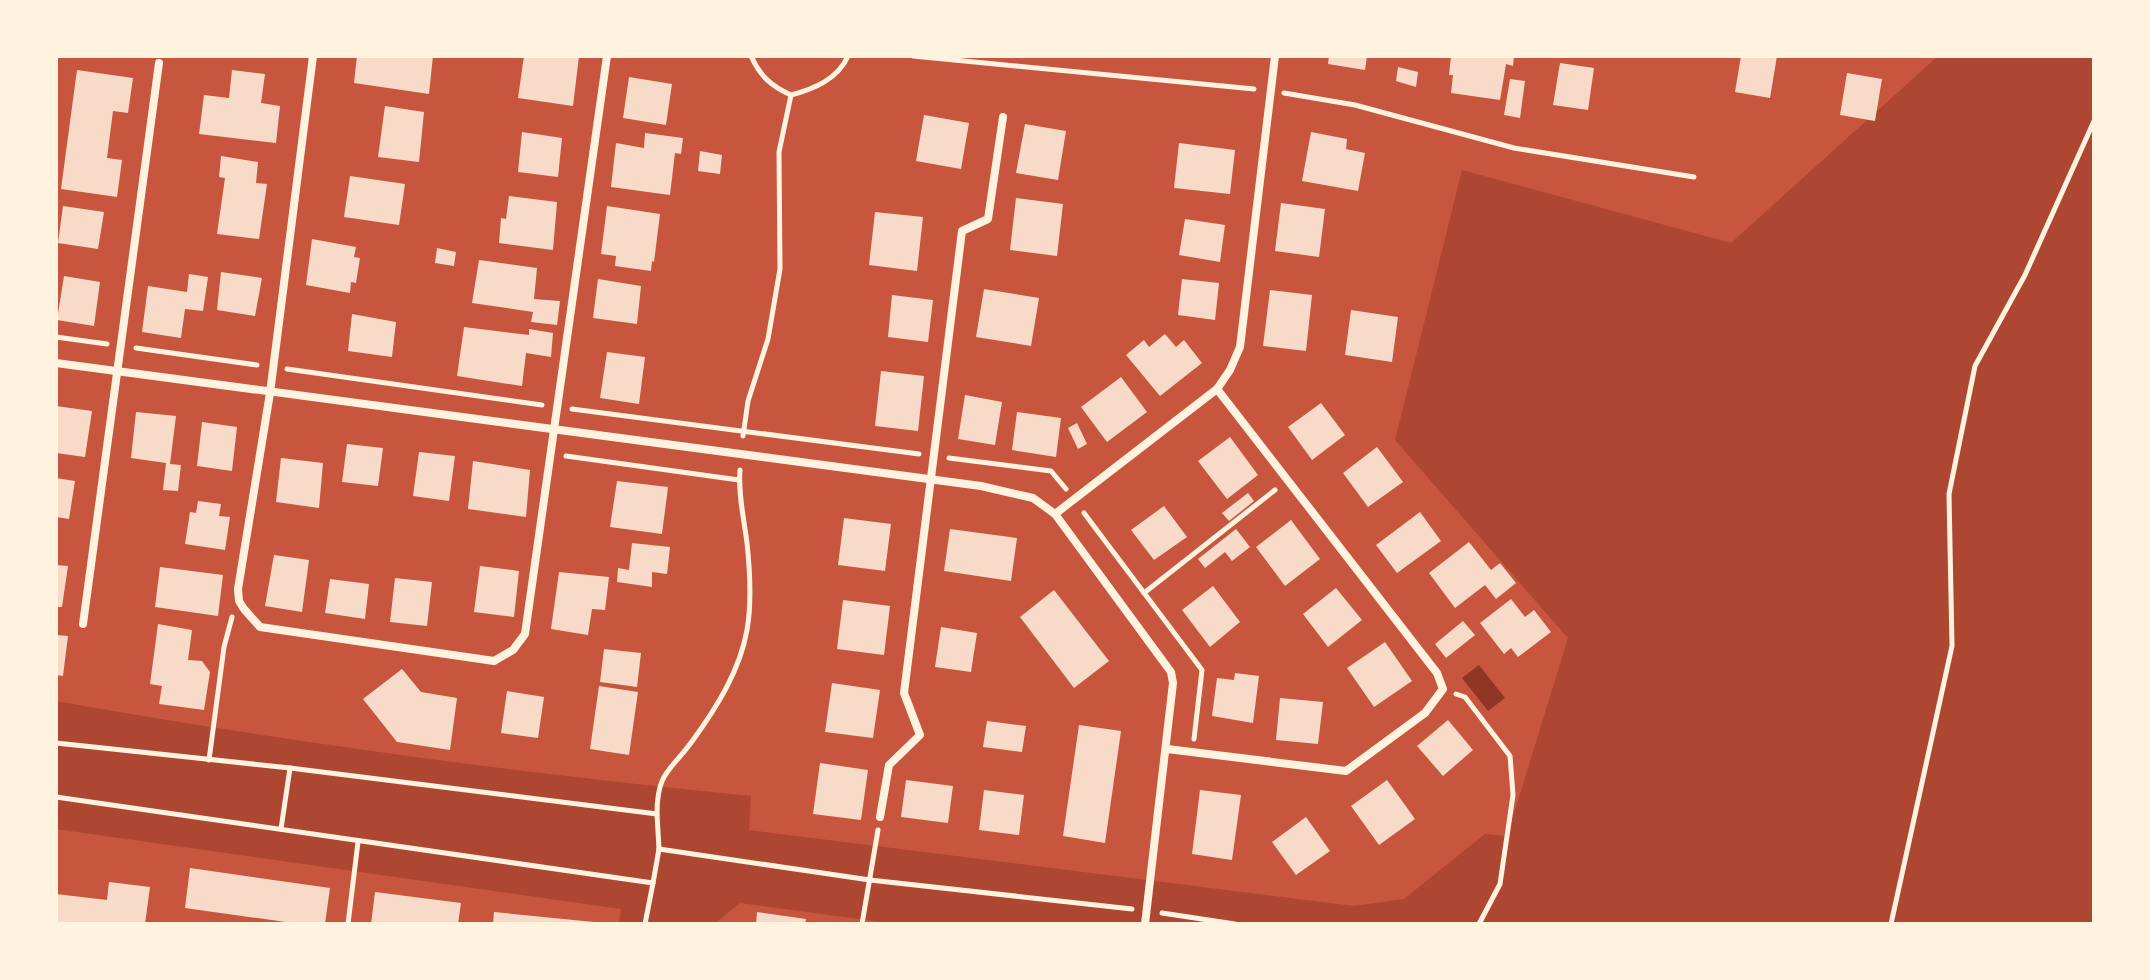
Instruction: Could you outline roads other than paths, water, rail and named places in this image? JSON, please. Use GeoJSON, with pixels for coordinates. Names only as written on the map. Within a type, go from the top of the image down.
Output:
{"type":"FeatureCollection","features":[{"type":"Feature","properties":{"kind":"street"},"geometry":{"type":"LineString","coordinates":[[313,56],[270,393],[238,589],[239,601],[260,627],[494,661],[513,650],[525,634],[607,56]]}},
{"type":"Feature","properties":{"kind":"street"},"geometry":{"type":"LineString","coordinates":[[1055,514],[1217,389],[1230,370],[1240,347],[1275,56]]}},
{"type":"Feature","properties":{"kind":"street"},"geometry":{"type":"LineString","coordinates":[[83,624],[159,63]]}},
{"type":"Feature","properties":{"kind":"street"},"geometry":{"type":"LineString","coordinates":[[880,817],[889,765],[920,735],[904,693],[962,231],[988,219],[1003,117]]}},
{"type":"Feature","properties":{"kind":"street"},"geometry":{"type":"LineString","coordinates":[[56,363],[1007,490],[1033,498],[1055,514],[1171,672],[1173,683],[1167,749],[1145,924]]}},
{"type":"Feature","properties":{"kind":"street"},"geometry":{"type":"LineString","coordinates":[[1167,749],[1346,771],[1425,713],[1443,689],[1437,673],[1217,389]]}}]}
